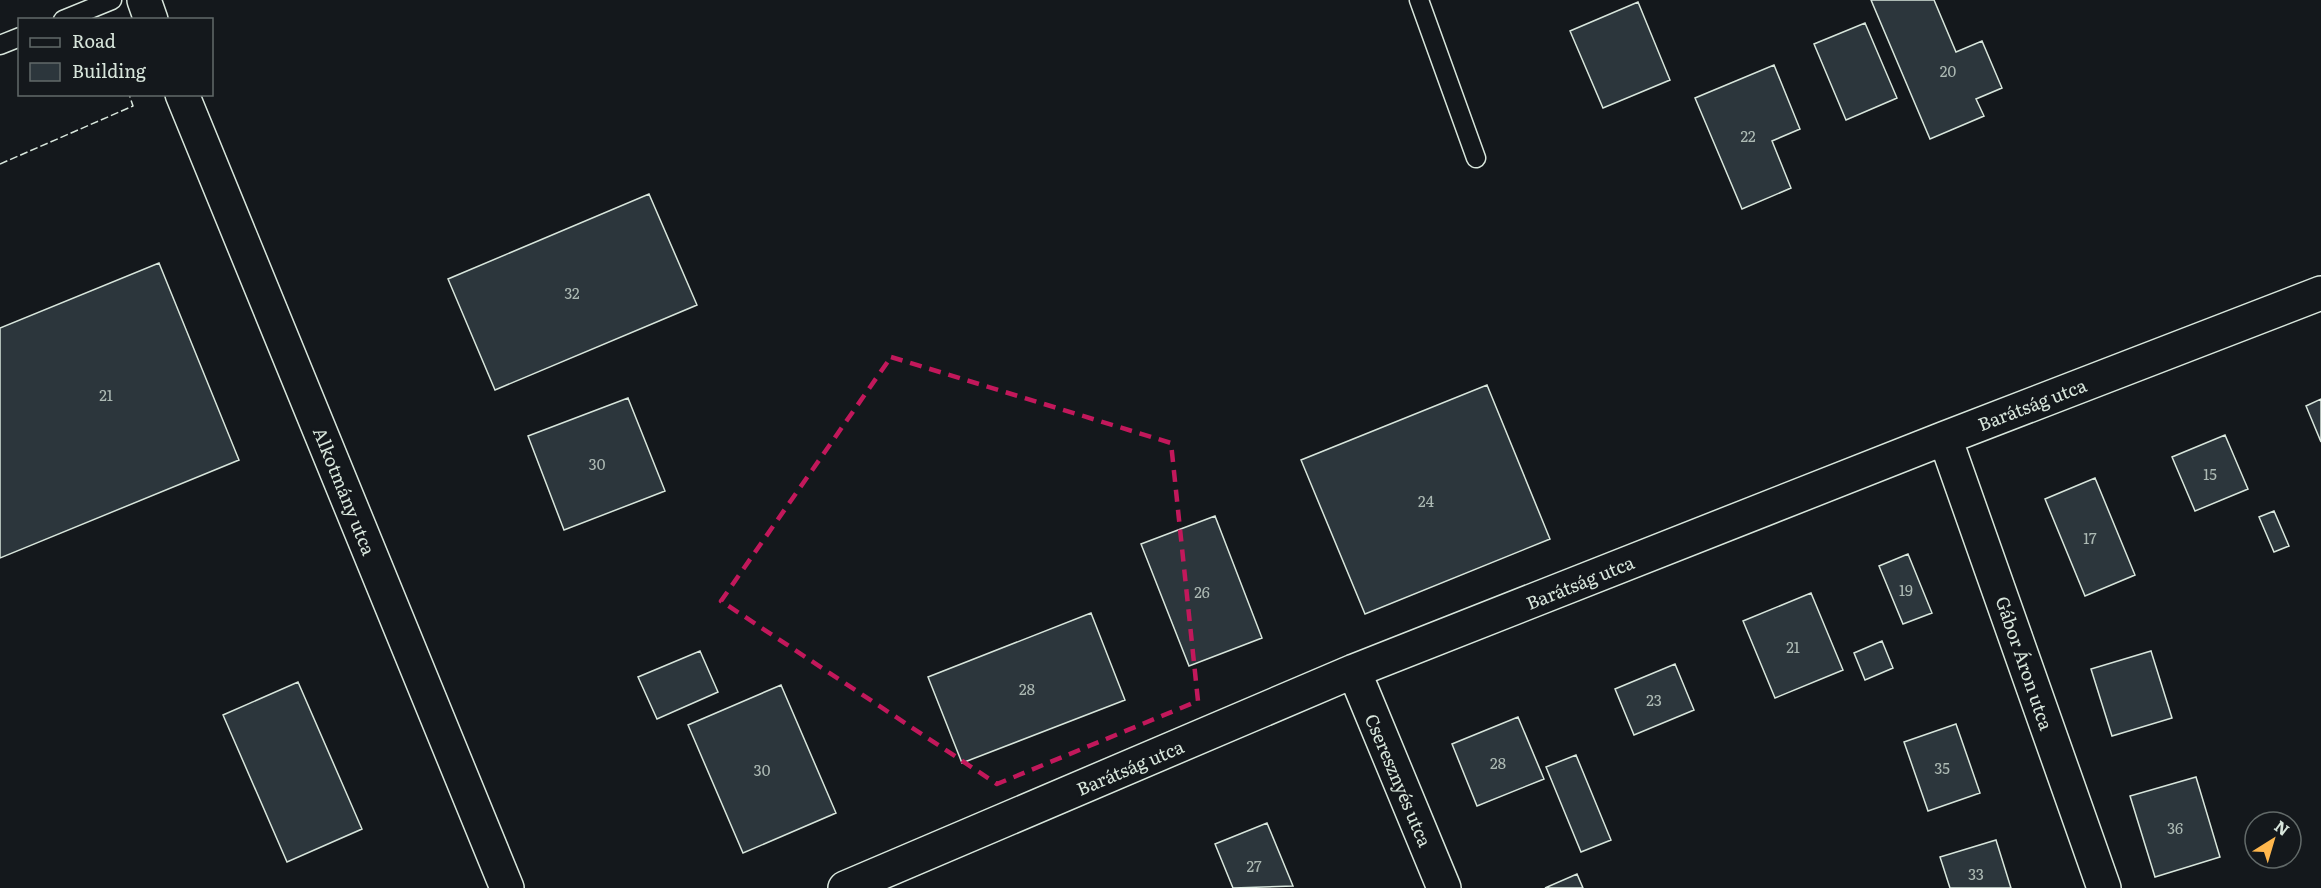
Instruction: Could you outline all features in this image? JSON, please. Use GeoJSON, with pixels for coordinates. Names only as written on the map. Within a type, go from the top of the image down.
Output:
{"type":"FeatureCollection","features":[{"type":"Feature","properties":{"kind":"street"},"geometry":{"type":"LineString","coordinates":[[144,0],[151,18]]}},
{"type":"Feature","properties":{"kind":"street","name":"Alkotmány utca"},"geometry":{"type":"LineString","coordinates":[[183,96],[507,888]]}},
{"type":"Feature","properties":{"kind":"street","name":"Barátság utca"},"geometry":{"type":"LineString","coordinates":[[845,888],[1354,671],[2321,293]]}},
{"type":"Feature","properties":{"kind":"street","name":"Gábor Áron utca"},"geometry":{"type":"LineString","coordinates":[[1946,438],[2104,888]]}},
{"type":"Feature","properties":{"kind":"street","name":"Cseresznyés utca"},"geometry":{"type":"LineString","coordinates":[[1354,671],[1444,888]]}},
{"type":"Feature","properties":{"kind":"lane"},"geometry":{"type":"LineString","coordinates":[[68,18],[112,0]]}},
{"type":"Feature","properties":{"kind":"lane"},"geometry":{"type":"LineString","coordinates":[[1419,0],[1476,158]]}},
{"type":"Feature","properties":{"kind":"lane"},"geometry":{"type":"LineString","coordinates":[[0,45],[18,38]]}},
{"type":"Feature","properties":{"kind":"highlighted area"},"geometry":{"type":"Polygon","coordinates":[[[891,357],[1171,443],[1198,701],[997,784],[721,601],[891,357]]]}},
{"type":"Feature","properties":{"kind":"building"},"geometry":{"type":"Polygon","coordinates":[[[1871,0],[1934,0],[1956,52],[1982,41],[2002,88],[1976,99],[1984,116],[1930,139],[1871,0]]]}},
{"type":"Feature","properties":{"kind":"building"},"geometry":{"type":"Polygon","coordinates":[[[1638,2],[1670,80],[1603,108],[1570,31],[1638,2]]]}},
{"type":"Feature","properties":{"kind":"building"},"geometry":{"type":"Polygon","coordinates":[[[1865,23],[1897,98],[1846,120],[1814,44],[1865,23]]]}},
{"type":"Feature","properties":{"kind":"building"},"geometry":{"type":"Polygon","coordinates":[[[1774,65],[1800,129],[1772,141],[1791,188],[1742,209],[1695,98],[1774,65]]]}},
{"type":"Feature","properties":{"kind":"building"},"geometry":{"type":"Polygon","coordinates":[[[649,194],[697,305],[495,390],[448,279],[649,194]]]}},
{"type":"Feature","properties":{"kind":"building"},"geometry":{"type":"Polygon","coordinates":[[[159,263],[239,460],[0,558],[0,328],[159,263]]]}},
{"type":"Feature","properties":{"kind":"building"},"geometry":{"type":"Polygon","coordinates":[[[1487,385],[1550,539],[1365,614],[1301,460],[1487,385]]]}},
{"type":"Feature","properties":{"kind":"building"},"geometry":{"type":"Polygon","coordinates":[[[628,398],[665,491],[564,530],[528,436],[628,398]]]}},
{"type":"Feature","properties":{"kind":"building"},"geometry":{"type":"Polygon","coordinates":[[[2321,399],[2321,442],[2306,406],[2321,399]]]}},
{"type":"Feature","properties":{"kind":"building"},"geometry":{"type":"Polygon","coordinates":[[[2225,435],[2248,489],[2195,511],[2172,457],[2225,435]]]}},
{"type":"Feature","properties":{"kind":"building"},"geometry":{"type":"Polygon","coordinates":[[[2095,478],[2135,575],[2085,596],[2045,499],[2095,478]]]}},
{"type":"Feature","properties":{"kind":"building"},"geometry":{"type":"Polygon","coordinates":[[[2274,511],[2289,546],[2274,552],[2259,517],[2274,511]]]}},
{"type":"Feature","properties":{"kind":"building"},"geometry":{"type":"Polygon","coordinates":[[[1215,516],[1262,638],[1189,666],[1141,544],[1215,516]]]}},
{"type":"Feature","properties":{"kind":"building"},"geometry":{"type":"Polygon","coordinates":[[[1908,554],[1932,613],[1903,624],[1879,566],[1908,554]]]}},
{"type":"Feature","properties":{"kind":"building"},"geometry":{"type":"Polygon","coordinates":[[[1811,593],[1843,670],[1775,698],[1743,621],[1811,593]]]}},
{"type":"Feature","properties":{"kind":"building"},"geometry":{"type":"Polygon","coordinates":[[[1091,613],[1125,700],[962,763],[928,677],[1091,613]]]}},
{"type":"Feature","properties":{"kind":"building"},"geometry":{"type":"Polygon","coordinates":[[[1882,641],[1893,668],[1865,680],[1854,653],[1882,641]]]}},
{"type":"Feature","properties":{"kind":"building"},"geometry":{"type":"Polygon","coordinates":[[[700,651],[718,692],[657,719],[638,677],[700,651]]]}},
{"type":"Feature","properties":{"kind":"building"},"geometry":{"type":"Polygon","coordinates":[[[2151,651],[2172,718],[2112,736],[2091,669],[2151,651]]]}},
{"type":"Feature","properties":{"kind":"building"},"geometry":{"type":"Polygon","coordinates":[[[1675,664],[1694,710],[1634,735],[1615,689],[1675,664]]]}},
{"type":"Feature","properties":{"kind":"building"},"geometry":{"type":"Polygon","coordinates":[[[298,682],[362,829],[287,862],[223,715],[298,682]]]}},
{"type":"Feature","properties":{"kind":"building"},"geometry":{"type":"Polygon","coordinates":[[[781,685],[836,813],[743,853],[688,725],[781,685]]]}},
{"type":"Feature","properties":{"kind":"building"},"geometry":{"type":"Polygon","coordinates":[[[1518,717],[1544,779],[1477,806],[1452,744],[1518,717]]]}},
{"type":"Feature","properties":{"kind":"building"},"geometry":{"type":"Polygon","coordinates":[[[1956,724],[1980,793],[1928,811],[1904,742],[1956,724]]]}},
{"type":"Feature","properties":{"kind":"building"},"geometry":{"type":"Polygon","coordinates":[[[1576,755],[1611,840],[1581,852],[1546,767],[1576,755]]]}},
{"type":"Feature","properties":{"kind":"building"},"geometry":{"type":"Polygon","coordinates":[[[2196,777],[2220,857],[2155,877],[2130,796],[2196,777]]]}},
{"type":"Feature","properties":{"kind":"building"},"geometry":{"type":"Polygon","coordinates":[[[1267,823],[1293,886],[1233,888],[1215,844],[1267,823]]]}},
{"type":"Feature","properties":{"kind":"building"},"geometry":{"type":"Polygon","coordinates":[[[1996,840],[2011,888],[1950,888],[1940,857],[1996,840]]]}},
{"type":"Feature","properties":{"kind":"building"},"geometry":{"type":"Polygon","coordinates":[[[1577,874],[1583,888],[1545,888],[1577,874]]]}},
{"type":"Feature","properties":{"kind":"fence"},"geometry":{"type":"LineString","coordinates":[[0,164],[133,106],[130,96]]}}]}
